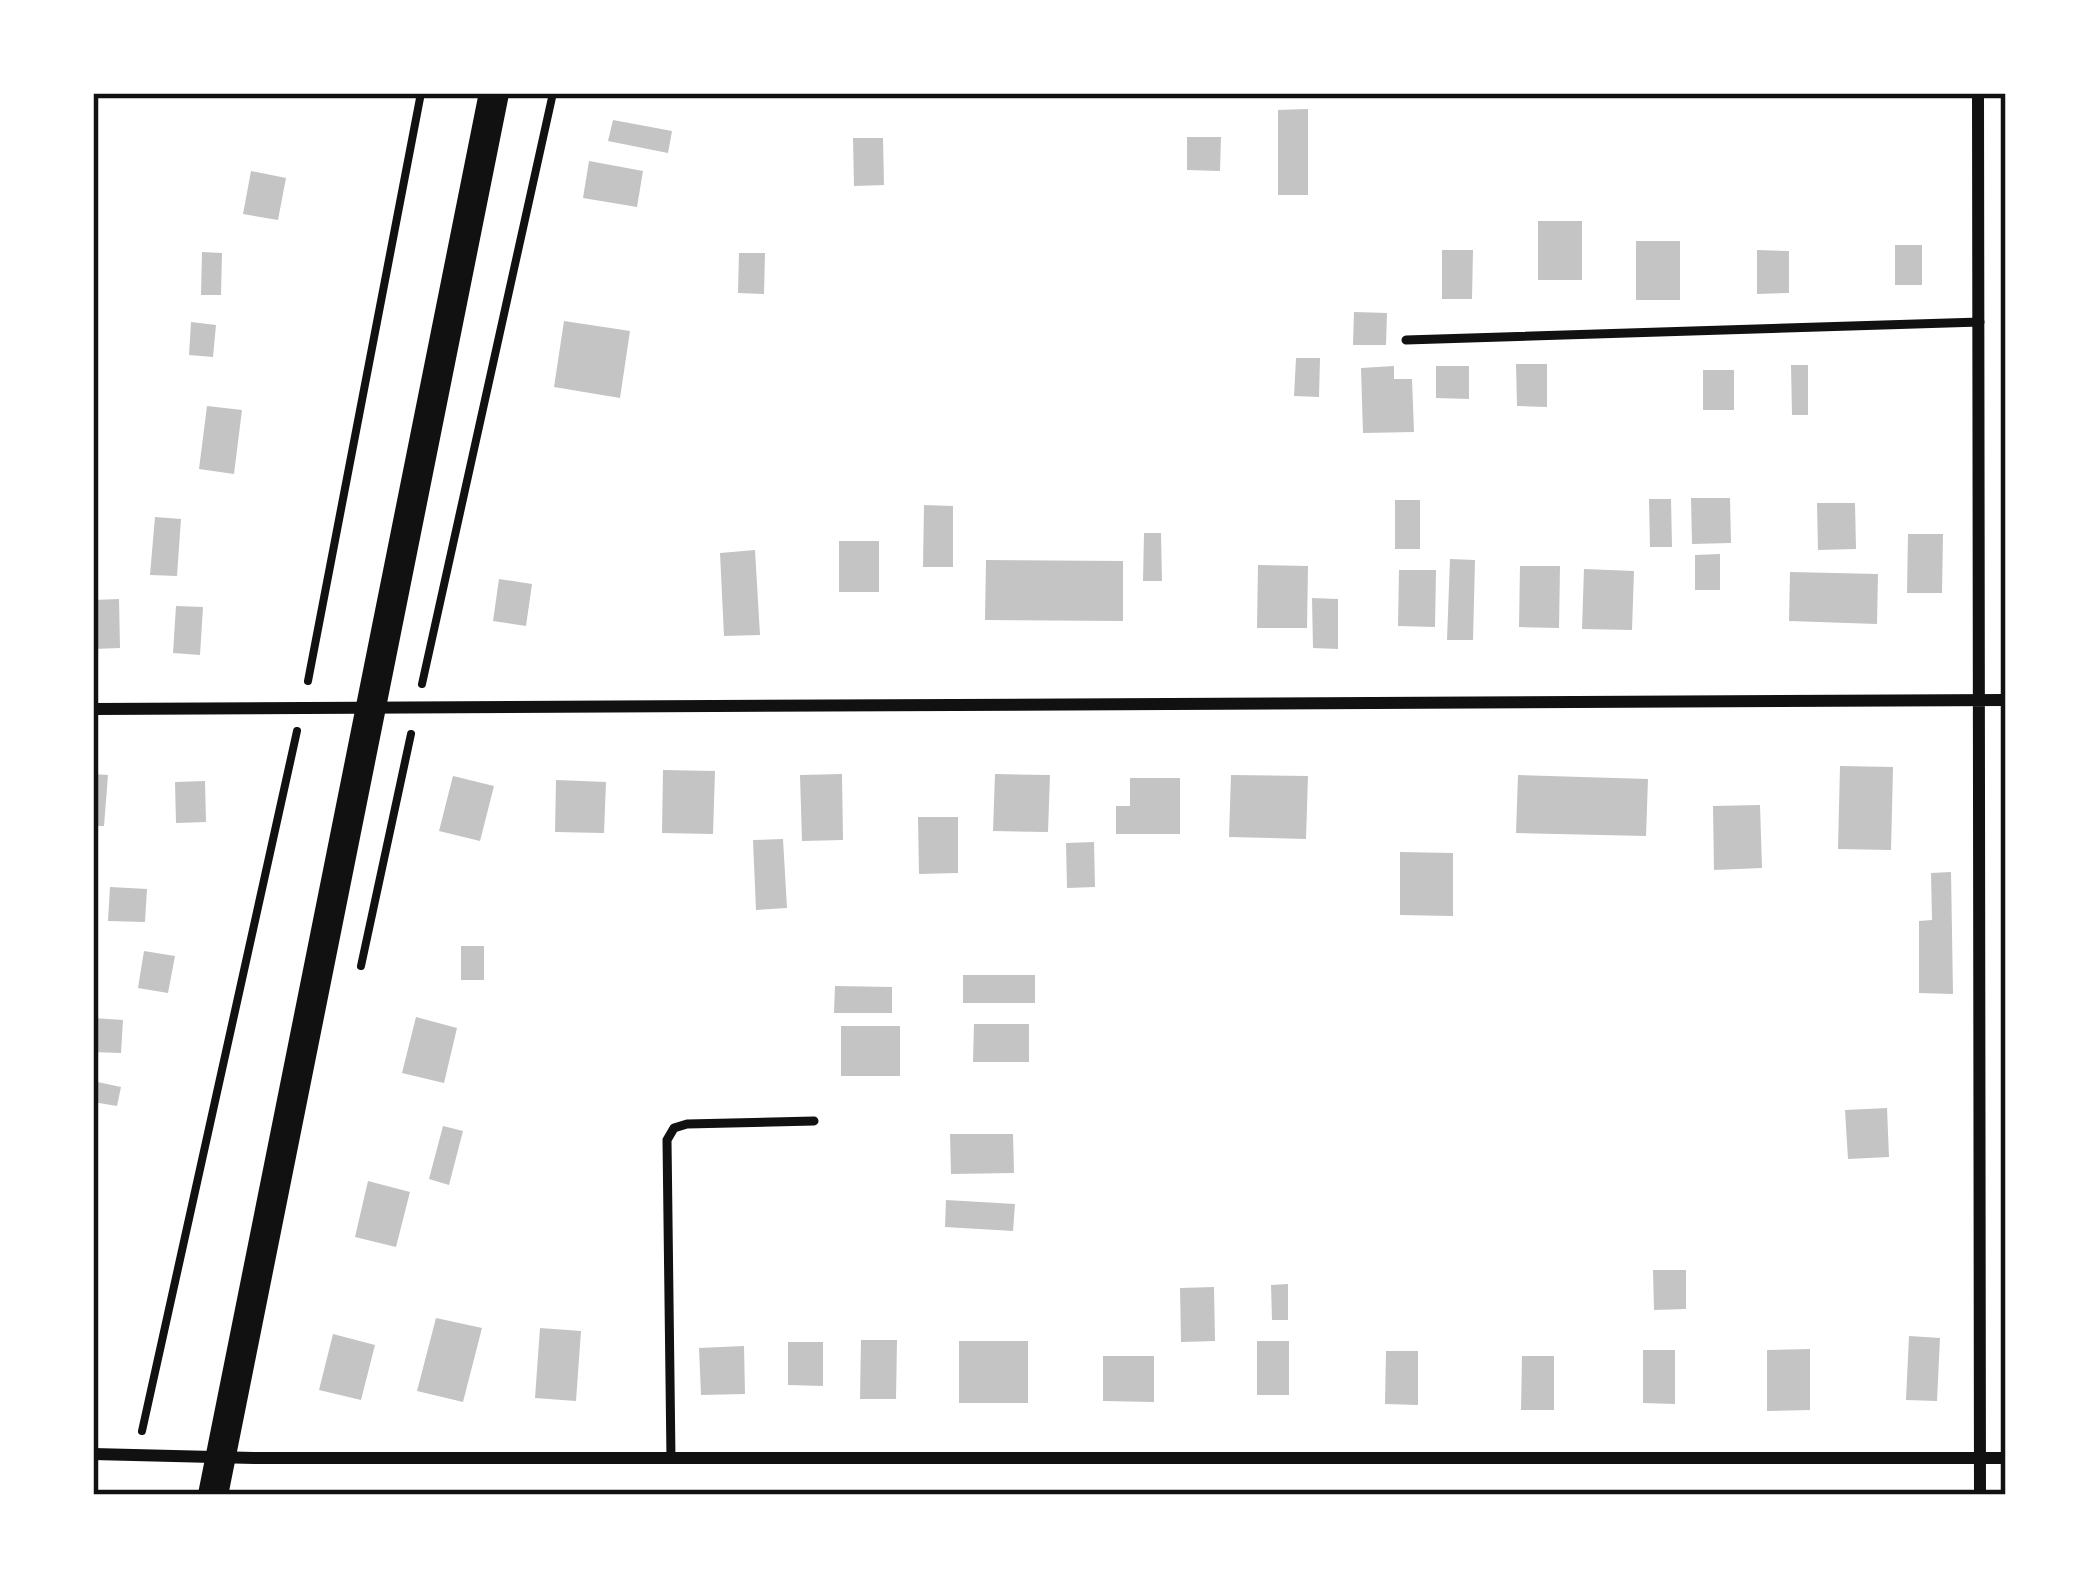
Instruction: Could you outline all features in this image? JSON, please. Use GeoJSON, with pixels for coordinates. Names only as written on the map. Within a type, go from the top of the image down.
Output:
{"type":"FeatureCollection","features":[{"type":"Feature","properties":{"kind":"main road"},"geometry":{"type":"LineString","coordinates":[[213,1495],[494,93]]}},
{"type":"Feature","properties":{"kind":"street"},"geometry":{"type":"LineString","coordinates":[[1978,93],[1980,1495]]}},
{"type":"Feature","properties":{"kind":"street"},"geometry":{"type":"LineString","coordinates":[[93,709],[2006,700]]}},
{"type":"Feature","properties":{"kind":"street"},"geometry":{"type":"LineString","coordinates":[[93,1454],[671,1459],[2006,1458]]}},
{"type":"Feature","properties":{"kind":"lane"},"geometry":{"type":"LineString","coordinates":[[1406,340],[1980,322]]}},
{"type":"Feature","properties":{"kind":"lane"},"geometry":{"type":"LineString","coordinates":[[671,1459],[668,1140],[674,1128],[687,1124],[814,1121]]}},
{"type":"Feature","properties":{"kind":"path"},"geometry":{"type":"LineString","coordinates":[[136,1455],[302,710],[421,93]]}},
{"type":"Feature","properties":{"kind":"path"},"geometry":{"type":"LineString","coordinates":[[358,980],[553,93]]}},
{"type":"Feature","properties":{"kind":"building"},"geometry":{"type":"Polygon","coordinates":[[[1308,109],[1308,195],[1278,195],[1278,110],[1308,109]]]}},
{"type":"Feature","properties":{"kind":"building"},"geometry":{"type":"Polygon","coordinates":[[[613,120],[672,131],[668,153],[608,141],[613,120]]]}},
{"type":"Feature","properties":{"kind":"building"},"geometry":{"type":"Polygon","coordinates":[[[1187,137],[1221,137],[1220,171],[1187,170],[1187,137]]]}},
{"type":"Feature","properties":{"kind":"building"},"geometry":{"type":"Polygon","coordinates":[[[853,138],[883,138],[884,185],[854,186],[853,138]]]}},
{"type":"Feature","properties":{"kind":"building"},"geometry":{"type":"Polygon","coordinates":[[[589,161],[643,171],[637,207],[583,198],[589,161]]]}},
{"type":"Feature","properties":{"kind":"building"},"geometry":{"type":"Polygon","coordinates":[[[251,171],[286,178],[278,220],[243,214],[251,171]]]}},
{"type":"Feature","properties":{"kind":"building"},"geometry":{"type":"Polygon","coordinates":[[[1538,221],[1582,221],[1582,280],[1538,280],[1538,221]]]}},
{"type":"Feature","properties":{"kind":"building"},"geometry":{"type":"Polygon","coordinates":[[[1636,241],[1680,241],[1680,300],[1636,300],[1636,241]]]}},
{"type":"Feature","properties":{"kind":"building"},"geometry":{"type":"Polygon","coordinates":[[[1895,245],[1922,245],[1922,285],[1895,285],[1895,245]]]}},
{"type":"Feature","properties":{"kind":"building"},"geometry":{"type":"Polygon","coordinates":[[[1442,250],[1473,250],[1472,299],[1442,299],[1442,250]]]}},
{"type":"Feature","properties":{"kind":"building"},"geometry":{"type":"Polygon","coordinates":[[[1757,250],[1789,251],[1789,293],[1757,294],[1757,250]]]}},
{"type":"Feature","properties":{"kind":"building"},"geometry":{"type":"Polygon","coordinates":[[[202,252],[222,253],[221,295],[201,295],[202,252]]]}},
{"type":"Feature","properties":{"kind":"building"},"geometry":{"type":"Polygon","coordinates":[[[739,253],[765,253],[764,294],[738,293],[739,253]]]}},
{"type":"Feature","properties":{"kind":"building"},"geometry":{"type":"Polygon","coordinates":[[[1354,312],[1387,313],[1386,345],[1353,345],[1354,312]]]}},
{"type":"Feature","properties":{"kind":"building"},"geometry":{"type":"Polygon","coordinates":[[[564,321],[630,331],[620,398],[554,387],[564,321]]]}},
{"type":"Feature","properties":{"kind":"building"},"geometry":{"type":"Polygon","coordinates":[[[191,322],[216,325],[213,357],[189,355],[191,322]]]}},
{"type":"Feature","properties":{"kind":"building"},"geometry":{"type":"Polygon","coordinates":[[[1296,358],[1320,358],[1319,397],[1294,396],[1296,358]]]}},
{"type":"Feature","properties":{"kind":"building"},"geometry":{"type":"Polygon","coordinates":[[[1516,364],[1547,364],[1547,407],[1517,406],[1516,364]]]}},
{"type":"Feature","properties":{"kind":"building"},"geometry":{"type":"Polygon","coordinates":[[[1791,365],[1808,365],[1808,415],[1792,415],[1791,365]]]}},
{"type":"Feature","properties":{"kind":"building"},"geometry":{"type":"Polygon","coordinates":[[[1394,366],[1394,379],[1412,379],[1414,432],[1363,433],[1361,368],[1394,366]]]}},
{"type":"Feature","properties":{"kind":"building"},"geometry":{"type":"Polygon","coordinates":[[[1436,366],[1469,366],[1469,399],[1436,398],[1436,366]]]}},
{"type":"Feature","properties":{"kind":"building"},"geometry":{"type":"Polygon","coordinates":[[[1703,370],[1734,370],[1734,410],[1703,410],[1703,370]]]}},
{"type":"Feature","properties":{"kind":"building"},"geometry":{"type":"Polygon","coordinates":[[[207,406],[242,410],[234,474],[199,469],[207,406]]]}},
{"type":"Feature","properties":{"kind":"building"},"geometry":{"type":"Polygon","coordinates":[[[1691,498],[1730,498],[1731,543],[1692,544],[1691,498]]]}},
{"type":"Feature","properties":{"kind":"building"},"geometry":{"type":"Polygon","coordinates":[[[1649,499],[1671,499],[1672,547],[1650,547],[1649,499]]]}},
{"type":"Feature","properties":{"kind":"building"},"geometry":{"type":"Polygon","coordinates":[[[1395,500],[1420,500],[1420,549],[1395,549],[1395,500]]]}},
{"type":"Feature","properties":{"kind":"building"},"geometry":{"type":"Polygon","coordinates":[[[1817,503],[1855,503],[1856,549],[1818,550],[1817,503]]]}},
{"type":"Feature","properties":{"kind":"building"},"geometry":{"type":"Polygon","coordinates":[[[924,505],[953,506],[953,567],[923,567],[924,505]]]}},
{"type":"Feature","properties":{"kind":"building"},"geometry":{"type":"Polygon","coordinates":[[[155,517],[181,519],[177,576],[150,575],[155,517]]]}},
{"type":"Feature","properties":{"kind":"building"},"geometry":{"type":"Polygon","coordinates":[[[1144,533],[1161,533],[1162,581],[1143,581],[1144,533]]]}},
{"type":"Feature","properties":{"kind":"building"},"geometry":{"type":"Polygon","coordinates":[[[1908,534],[1943,534],[1942,593],[1907,593],[1908,534]]]}},
{"type":"Feature","properties":{"kind":"building"},"geometry":{"type":"Polygon","coordinates":[[[839,541],[879,541],[879,592],[839,592],[839,541]]]}},
{"type":"Feature","properties":{"kind":"building"},"geometry":{"type":"Polygon","coordinates":[[[755,550],[760,635],[724,636],[720,553],[755,550]]]}},
{"type":"Feature","properties":{"kind":"building"},"geometry":{"type":"Polygon","coordinates":[[[1720,554],[1720,590],[1695,590],[1695,555],[1720,554]]]}},
{"type":"Feature","properties":{"kind":"building"},"geometry":{"type":"Polygon","coordinates":[[[1450,559],[1475,560],[1473,640],[1447,640],[1450,559]]]}},
{"type":"Feature","properties":{"kind":"building"},"geometry":{"type":"Polygon","coordinates":[[[986,560],[1123,561],[1123,621],[985,620],[986,560]]]}},
{"type":"Feature","properties":{"kind":"building"},"geometry":{"type":"Polygon","coordinates":[[[1258,565],[1308,566],[1307,628],[1257,628],[1258,565]]]}},
{"type":"Feature","properties":{"kind":"building"},"geometry":{"type":"Polygon","coordinates":[[[1520,566],[1560,566],[1559,628],[1519,627],[1520,566]]]}},
{"type":"Feature","properties":{"kind":"building"},"geometry":{"type":"Polygon","coordinates":[[[1584,569],[1634,571],[1632,630],[1582,629],[1584,569]]]}},
{"type":"Feature","properties":{"kind":"building"},"geometry":{"type":"Polygon","coordinates":[[[1399,570],[1436,570],[1435,627],[1398,626],[1399,570]]]}},
{"type":"Feature","properties":{"kind":"building"},"geometry":{"type":"Polygon","coordinates":[[[1790,572],[1878,574],[1877,624],[1789,621],[1790,572]]]}},
{"type":"Feature","properties":{"kind":"building"},"geometry":{"type":"Polygon","coordinates":[[[499,579],[532,584],[526,626],[493,621],[499,579]]]}},
{"type":"Feature","properties":{"kind":"building"},"geometry":{"type":"Polygon","coordinates":[[[1312,598],[1338,599],[1338,649],[1313,648],[1312,598]]]}},
{"type":"Feature","properties":{"kind":"building"},"geometry":{"type":"Polygon","coordinates":[[[119,599],[120,648],[93,649],[93,600],[119,599]]]}},
{"type":"Feature","properties":{"kind":"building"},"geometry":{"type":"Polygon","coordinates":[[[176,606],[203,607],[200,655],[173,653],[176,606]]]}},
{"type":"Feature","properties":{"kind":"building"},"geometry":{"type":"Polygon","coordinates":[[[1840,766],[1893,767],[1891,850],[1838,849],[1840,766]]]}},
{"type":"Feature","properties":{"kind":"building"},"geometry":{"type":"Polygon","coordinates":[[[663,770],[715,771],[713,834],[662,833],[663,770]]]}},
{"type":"Feature","properties":{"kind":"building"},"geometry":{"type":"Polygon","coordinates":[[[93,774],[108,775],[104,826],[93,826],[93,774]]]}},
{"type":"Feature","properties":{"kind":"building"},"geometry":{"type":"Polygon","coordinates":[[[842,774],[843,840],[802,841],[800,775],[842,774]]]}},
{"type":"Feature","properties":{"kind":"building"},"geometry":{"type":"Polygon","coordinates":[[[995,774],[1050,775],[1048,832],[993,831],[995,774]]]}},
{"type":"Feature","properties":{"kind":"building"},"geometry":{"type":"Polygon","coordinates":[[[1231,775],[1308,776],[1306,839],[1229,837],[1231,775]]]}},
{"type":"Feature","properties":{"kind":"building"},"geometry":{"type":"Polygon","coordinates":[[[1518,775],[1648,779],[1646,836],[1516,833],[1518,775]]]}},
{"type":"Feature","properties":{"kind":"building"},"geometry":{"type":"Polygon","coordinates":[[[453,776],[494,786],[480,841],[439,831],[453,776]]]}},
{"type":"Feature","properties":{"kind":"building"},"geometry":{"type":"Polygon","coordinates":[[[1130,778],[1180,778],[1180,834],[1116,834],[1116,806],[1130,806],[1130,778]]]}},
{"type":"Feature","properties":{"kind":"building"},"geometry":{"type":"Polygon","coordinates":[[[556,780],[606,782],[604,833],[555,832],[556,780]]]}},
{"type":"Feature","properties":{"kind":"building"},"geometry":{"type":"Polygon","coordinates":[[[205,781],[206,822],[176,823],[175,782],[205,781]]]}},
{"type":"Feature","properties":{"kind":"building"},"geometry":{"type":"Polygon","coordinates":[[[1760,805],[1762,868],[1714,870],[1713,806],[1760,805]]]}},
{"type":"Feature","properties":{"kind":"building"},"geometry":{"type":"Polygon","coordinates":[[[918,817],[958,817],[958,873],[919,874],[918,817]]]}},
{"type":"Feature","properties":{"kind":"building"},"geometry":{"type":"Polygon","coordinates":[[[783,839],[787,908],[756,910],[753,840],[783,839]]]}},
{"type":"Feature","properties":{"kind":"building"},"geometry":{"type":"Polygon","coordinates":[[[1094,842],[1095,887],[1067,888],[1066,843],[1094,842]]]}},
{"type":"Feature","properties":{"kind":"building"},"geometry":{"type":"Polygon","coordinates":[[[1400,852],[1453,853],[1453,916],[1400,915],[1400,852]]]}},
{"type":"Feature","properties":{"kind":"building"},"geometry":{"type":"Polygon","coordinates":[[[1951,872],[1953,994],[1919,993],[1919,921],[1932,920],[1931,873],[1951,872]]]}},
{"type":"Feature","properties":{"kind":"building"},"geometry":{"type":"Polygon","coordinates":[[[110,887],[147,889],[145,922],[108,921],[110,887]]]}},
{"type":"Feature","properties":{"kind":"building"},"geometry":{"type":"Polygon","coordinates":[[[461,946],[484,946],[484,980],[461,980],[461,946]]]}},
{"type":"Feature","properties":{"kind":"building"},"geometry":{"type":"Polygon","coordinates":[[[144,951],[175,956],[168,993],[138,988],[144,951]]]}},
{"type":"Feature","properties":{"kind":"building"},"geometry":{"type":"Polygon","coordinates":[[[963,975],[1035,975],[1035,1003],[963,1003],[963,975]]]}},
{"type":"Feature","properties":{"kind":"building"},"geometry":{"type":"Polygon","coordinates":[[[835,986],[892,987],[892,1013],[834,1013],[835,986]]]}},
{"type":"Feature","properties":{"kind":"building"},"geometry":{"type":"Polygon","coordinates":[[[416,1017],[457,1028],[444,1083],[402,1073],[416,1017]]]}},
{"type":"Feature","properties":{"kind":"building"},"geometry":{"type":"Polygon","coordinates":[[[93,1018],[123,1020],[121,1053],[93,1052],[93,1018]]]}},
{"type":"Feature","properties":{"kind":"building"},"geometry":{"type":"Polygon","coordinates":[[[974,1024],[1029,1024],[1029,1062],[973,1062],[974,1024]]]}},
{"type":"Feature","properties":{"kind":"building"},"geometry":{"type":"Polygon","coordinates":[[[841,1026],[900,1026],[900,1076],[841,1076],[841,1026]]]}},
{"type":"Feature","properties":{"kind":"building"},"geometry":{"type":"Polygon","coordinates":[[[93,1081],[121,1087],[117,1106],[93,1102],[93,1081]]]}},
{"type":"Feature","properties":{"kind":"building"},"geometry":{"type":"Polygon","coordinates":[[[1887,1108],[1889,1157],[1848,1159],[1845,1110],[1887,1108]]]}},
{"type":"Feature","properties":{"kind":"building"},"geometry":{"type":"Polygon","coordinates":[[[443,1126],[463,1131],[449,1185],[429,1179],[443,1126]]]}},
{"type":"Feature","properties":{"kind":"building"},"geometry":{"type":"Polygon","coordinates":[[[950,1134],[1013,1134],[1014,1173],[951,1174],[950,1134]]]}},
{"type":"Feature","properties":{"kind":"building"},"geometry":{"type":"Polygon","coordinates":[[[368,1181],[410,1192],[396,1247],[355,1237],[368,1181]]]}},
{"type":"Feature","properties":{"kind":"building"},"geometry":{"type":"Polygon","coordinates":[[[946,1200],[1015,1204],[1013,1231],[945,1227],[946,1200]]]}},
{"type":"Feature","properties":{"kind":"building"},"geometry":{"type":"Polygon","coordinates":[[[1653,1270],[1686,1270],[1686,1309],[1654,1310],[1653,1270]]]}},
{"type":"Feature","properties":{"kind":"building"},"geometry":{"type":"Polygon","coordinates":[[[1288,1284],[1288,1320],[1272,1320],[1271,1285],[1288,1284]]]}},
{"type":"Feature","properties":{"kind":"building"},"geometry":{"type":"Polygon","coordinates":[[[1214,1287],[1215,1341],[1181,1342],[1180,1288],[1214,1287]]]}},
{"type":"Feature","properties":{"kind":"building"},"geometry":{"type":"Polygon","coordinates":[[[436,1318],[482,1328],[463,1402],[417,1391],[436,1318]]]}},
{"type":"Feature","properties":{"kind":"building"},"geometry":{"type":"Polygon","coordinates":[[[540,1328],[581,1331],[576,1401],[535,1398],[540,1328]]]}},
{"type":"Feature","properties":{"kind":"building"},"geometry":{"type":"Polygon","coordinates":[[[333,1334],[375,1345],[361,1400],[319,1390],[333,1334]]]}},
{"type":"Feature","properties":{"kind":"building"},"geometry":{"type":"Polygon","coordinates":[[[1909,1336],[1940,1338],[1937,1401],[1906,1400],[1909,1336]]]}},
{"type":"Feature","properties":{"kind":"building"},"geometry":{"type":"Polygon","coordinates":[[[861,1340],[897,1340],[896,1399],[860,1399],[861,1340]]]}},
{"type":"Feature","properties":{"kind":"building"},"geometry":{"type":"Polygon","coordinates":[[[959,1341],[1028,1341],[1028,1403],[959,1403],[959,1341]]]}},
{"type":"Feature","properties":{"kind":"building"},"geometry":{"type":"Polygon","coordinates":[[[1257,1341],[1289,1341],[1289,1395],[1257,1395],[1257,1341]]]}},
{"type":"Feature","properties":{"kind":"building"},"geometry":{"type":"Polygon","coordinates":[[[788,1342],[823,1342],[823,1386],[788,1385],[788,1342]]]}},
{"type":"Feature","properties":{"kind":"building"},"geometry":{"type":"Polygon","coordinates":[[[744,1346],[745,1394],[701,1395],[699,1348],[744,1346]]]}},
{"type":"Feature","properties":{"kind":"building"},"geometry":{"type":"Polygon","coordinates":[[[1810,1349],[1810,1410],[1767,1411],[1767,1350],[1810,1349]]]}},
{"type":"Feature","properties":{"kind":"building"},"geometry":{"type":"Polygon","coordinates":[[[1643,1350],[1675,1350],[1675,1404],[1643,1403],[1643,1350]]]}},
{"type":"Feature","properties":{"kind":"building"},"geometry":{"type":"Polygon","coordinates":[[[1386,1351],[1418,1351],[1418,1405],[1385,1404],[1386,1351]]]}},
{"type":"Feature","properties":{"kind":"building"},"geometry":{"type":"Polygon","coordinates":[[[1103,1356],[1154,1356],[1154,1402],[1103,1401],[1103,1356]]]}},
{"type":"Feature","properties":{"kind":"building"},"geometry":{"type":"Polygon","coordinates":[[[1522,1356],[1554,1356],[1554,1410],[1521,1410],[1522,1356]]]}}]}
